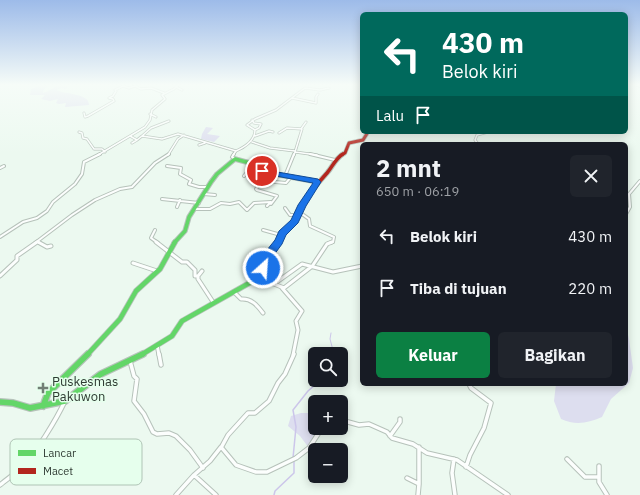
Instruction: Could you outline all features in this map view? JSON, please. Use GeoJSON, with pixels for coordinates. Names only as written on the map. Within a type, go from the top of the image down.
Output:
{"type":"FeatureCollection","features":[{"type":"Feature","properties":{"kind":"street"},"geometry":{"type":"LineString","coordinates":[[84,113],[85,117],[102,108]]}},
{"type":"Feature","properties":{"kind":"street"},"geometry":{"type":"LineString","coordinates":[[0,237],[23,222],[35,219],[45,213],[53,202],[75,184],[82,174],[84,162],[105,152],[147,126],[150,120],[150,114],[154,108]]}},
{"type":"Feature","properties":{"kind":"street"},"geometry":{"type":"LineString","coordinates":[[255,130],[248,125],[252,120],[279,108]]}},
{"type":"Feature","properties":{"kind":"street"},"geometry":{"type":"LineString","coordinates":[[150,114],[156,117]]}},
{"type":"Feature","properties":{"kind":"street"},"geometry":{"type":"LineString","coordinates":[[252,120],[254,123],[261,124],[259,128],[255,130]]}},
{"type":"Feature","properties":{"kind":"street"},"geometry":{"type":"LineString","coordinates":[[132,143],[142,136],[144,132],[170,121]]}},
{"type":"Feature","properties":{"kind":"street"},"geometry":{"type":"LineString","coordinates":[[285,176],[295,152],[301,129],[306,122]]}},
{"type":"Feature","properties":{"kind":"street"},"geometry":{"type":"LineString","coordinates":[[279,133],[285,128],[295,127],[301,129]]}},
{"type":"Feature","properties":{"kind":"street"},"geometry":{"type":"LineString","coordinates":[[235,159],[232,157],[236,152],[252,142],[255,136],[255,130]]}},
{"type":"Feature","properties":{"kind":"street"},"geometry":{"type":"LineString","coordinates":[[255,136],[269,131],[273,132]]}},
{"type":"Feature","properties":{"kind":"street"},"geometry":{"type":"LineString","coordinates":[[79,132],[82,133],[83,138],[87,139],[94,149],[102,149],[105,152]]}},
{"type":"Feature","properties":{"kind":"street"},"geometry":{"type":"LineString","coordinates":[[142,136],[162,139],[177,134],[184,135],[236,152]]}},
{"type":"Feature","properties":{"kind":"street"},"geometry":{"type":"LineString","coordinates":[[0,402],[13,403],[27,408],[43,406],[65,400],[101,374],[130,361],[174,334],[180,322],[213,302],[262,276],[267,257],[282,235],[295,221],[302,205],[318,182],[328,172],[336,160],[345,153],[348,144],[362,141],[368,134]]}},
{"type":"Feature","properties":{"kind":"street"},"geometry":{"type":"LineString","coordinates":[[476,142],[475,140],[477,135],[481,134]]}},
{"type":"Feature","properties":{"kind":"street"},"geometry":{"type":"LineString","coordinates":[[0,276],[16,260],[17,256],[56,227],[107,194],[123,188],[131,187],[155,163],[168,156],[178,139],[184,135]]}},
{"type":"Feature","properties":{"kind":"street"},"geometry":{"type":"LineString","coordinates":[[130,136],[137,140]]}},
{"type":"Feature","properties":{"kind":"street"},"geometry":{"type":"LineString","coordinates":[[252,142],[270,148],[316,155],[336,160]]}},
{"type":"Feature","properties":{"kind":"street"},"geometry":{"type":"LineString","coordinates":[[199,145],[206,143]]}},
{"type":"Feature","properties":{"kind":"street"},"geometry":{"type":"LineString","coordinates":[[235,159],[261,166]]}},
{"type":"Feature","properties":{"kind":"street"},"geometry":{"type":"LineString","coordinates":[[43,406],[48,393],[82,360],[120,319],[136,291],[158,271],[172,246],[185,231],[186,224],[217,174],[235,159]]}},
{"type":"Feature","properties":{"kind":"street"},"geometry":{"type":"LineString","coordinates":[[0,168],[4,166]]}},
{"type":"Feature","properties":{"kind":"street"},"geometry":{"type":"LineString","coordinates":[[167,166],[180,168],[180,174],[191,180],[189,184],[199,187],[209,187]]}},
{"type":"Feature","properties":{"kind":"street"},"geometry":{"type":"LineString","coordinates":[[261,166],[263,172]]}},
{"type":"Feature","properties":{"kind":"street"},"geometry":{"type":"LineString","coordinates":[[244,176],[249,170],[253,170],[261,166]]}},
{"type":"Feature","properties":{"kind":"street"},"geometry":{"type":"LineString","coordinates":[[291,177],[286,183],[270,184],[265,181],[261,182],[253,179],[256,174],[263,172],[291,177],[318,182]]}},
{"type":"Feature","properties":{"kind":"street"},"geometry":{"type":"LineString","coordinates":[[628,213],[631,205],[629,194],[640,181]]}},
{"type":"Feature","properties":{"kind":"street"},"geometry":{"type":"LineString","coordinates":[[195,209],[210,209],[221,203],[230,204],[239,202],[246,210],[254,203],[271,202],[268,206],[277,196],[256,189],[261,182]]}},
{"type":"Feature","properties":{"kind":"street"},"geometry":{"type":"LineString","coordinates":[[204,194],[215,195]]}},
{"type":"Feature","properties":{"kind":"street"},"geometry":{"type":"LineString","coordinates":[[162,199],[199,203]]}},
{"type":"Feature","properties":{"kind":"street"},"geometry":{"type":"LineString","coordinates":[[177,206],[180,200]]}},
{"type":"Feature","properties":{"kind":"street"},"geometry":{"type":"LineString","coordinates":[[282,288],[312,266],[327,244],[333,242],[334,237],[310,226],[309,219],[302,214],[290,215],[285,208]]}},
{"type":"Feature","properties":{"kind":"street"},"geometry":{"type":"LineString","coordinates":[[154,230],[151,238],[182,262],[187,262],[194,270],[195,276],[198,276],[199,282],[210,294],[213,302]]}},
{"type":"Feature","properties":{"kind":"street"},"geometry":{"type":"LineString","coordinates":[[263,230],[282,235]]}},
{"type":"Feature","properties":{"kind":"street"},"geometry":{"type":"LineString","coordinates":[[37,242],[47,247],[51,246]]}},
{"type":"Feature","properties":{"kind":"street"},"geometry":{"type":"LineString","coordinates":[[133,263],[158,271]]}},
{"type":"Feature","properties":{"kind":"street"},"geometry":{"type":"LineString","coordinates":[[274,284],[302,264],[333,272],[360,266]]}},
{"type":"Feature","properties":{"kind":"street"},"geometry":{"type":"LineString","coordinates":[[198,276],[202,271]]}},
{"type":"Feature","properties":{"kind":"street"},"geometry":{"type":"LineString","coordinates":[[177,495],[221,446],[235,426],[241,422],[248,413],[254,414],[258,412],[269,401],[293,357],[298,330],[296,321],[302,310],[282,288],[262,276]]}},
{"type":"Feature","properties":{"kind":"street"},"geometry":{"type":"LineString","coordinates":[[234,292],[241,299],[244,298],[256,304],[263,313]]}},
{"type":"Feature","properties":{"kind":"street"},"geometry":{"type":"LineString","coordinates":[[157,345],[162,365]]}},
{"type":"Feature","properties":{"kind":"street"},"geometry":{"type":"LineString","coordinates":[[130,361],[134,376],[137,379],[134,401],[144,414],[152,432],[157,434],[163,433],[175,435],[193,456],[198,459],[202,468]]}},
{"type":"Feature","properties":{"kind":"street"},"geometry":{"type":"LineString","coordinates":[[466,467],[470,455],[484,428],[491,403],[470,386]]}},
{"type":"Feature","properties":{"kind":"street"},"geometry":{"type":"LineString","coordinates":[[42,439],[59,414],[65,400]]}},
{"type":"Feature","properties":{"kind":"street"},"geometry":{"type":"LineString","coordinates":[[390,436],[400,422],[400,419]]}},
{"type":"Feature","properties":{"kind":"street"},"geometry":{"type":"LineString","coordinates":[[348,422],[359,425],[369,424],[386,432],[392,438],[413,444],[427,453],[454,459],[508,495]]}},
{"type":"Feature","properties":{"kind":"street"},"geometry":{"type":"LineString","coordinates":[[221,446],[236,465],[256,472],[267,472],[296,458],[309,448],[317,435]]}},
{"type":"Feature","properties":{"kind":"street"},"geometry":{"type":"LineString","coordinates":[[418,495],[420,471],[418,455],[419,447]]}},
{"type":"Feature","properties":{"kind":"street"},"geometry":{"type":"LineString","coordinates":[[454,459],[452,473],[455,495]]}},
{"type":"Feature","properties":{"kind":"street"},"geometry":{"type":"LineString","coordinates":[[567,459],[585,477],[598,477]]}},
{"type":"Feature","properties":{"kind":"street"},"geometry":{"type":"LineString","coordinates":[[599,466],[599,482],[606,490],[607,495]]}},
{"type":"Feature","properties":{"kind":"street"},"geometry":{"type":"LineString","coordinates":[[194,475],[202,485],[209,490],[212,490],[216,495]]}},
{"type":"Feature","properties":{"kind":"street"},"geometry":{"type":"LineString","coordinates":[[0,485],[10,477]]}},
{"type":"Feature","properties":{"kind":"street"},"geometry":{"type":"LineString","coordinates":[[407,478],[419,484]]}},
{"type":"Feature","properties":{"kind":"shaded area"},"geometry":{"type":"Polygon","coordinates":[[[206,127],[213,128],[207,134],[220,136],[214,142],[201,139],[206,127]]]}},
{"type":"Feature","properties":{"kind":"shaded area"},"geometry":{"type":"Polygon","coordinates":[[[628,335],[633,368],[628,384],[628,335]]]}},
{"type":"Feature","properties":{"kind":"shaded area"},"geometry":{"type":"Polygon","coordinates":[[[556,386],[626,386],[611,399],[602,417],[592,421],[577,423],[561,419],[554,401],[556,386]]]}},
{"type":"Feature","properties":{"kind":"shaded area"},"geometry":{"type":"Polygon","coordinates":[[[301,413],[308,413],[308,435],[316,435],[312,443],[308,443],[308,447],[300,436],[288,426],[291,416],[301,413]]]}},
{"type":"Feature","properties":{"kind":"waterway"},"geometry":{"type":"LineString","coordinates":[[331,333],[330,339],[332,347]]}},
{"type":"Feature","properties":{"kind":"waterway"},"geometry":{"type":"LineString","coordinates":[[293,458],[296,427],[293,410],[313,387]]}},
{"type":"Feature","properties":{"kind":"waterway"},"geometry":{"type":"LineString","coordinates":[[274,495],[275,491],[294,473],[294,461]]}},
{"type":"Feature","properties":{"kind":"traffic: fast"},"geometry":{"type":"LineString","coordinates":[[43,406],[48,393],[82,360],[120,319],[136,291],[160,269],[172,246],[185,231],[189,217],[211,182],[217,174],[235,159],[261,166],[263,172],[318,182]]}},
{"type":"Feature","properties":{"kind":"traffic: fast"},"geometry":{"type":"LineString","coordinates":[[0,402],[13,403],[30,408],[65,401],[101,374],[132,360],[172,336],[182,321],[260,277],[272,250],[291,225]]}},
{"type":"Feature","properties":{"kind":"traffic: jam"},"geometry":{"type":"LineString","coordinates":[[291,225],[295,221],[302,205],[314,186],[328,172],[337,158],[345,153],[349,143],[363,140],[367,134]]}},
{"type":"Feature","properties":{"kind":"place","name":"Puskesmas Pakuwon"},"geometry":{"type":"Point","coordinates":[43,388]}},
{"type":"Feature","properties":{"kind":"route"},"geometry":{"type":"LineString","coordinates":[[262,171],[318,182],[302,205],[295,221],[282,234],[279,241],[267,257],[263,268]]}}]}
